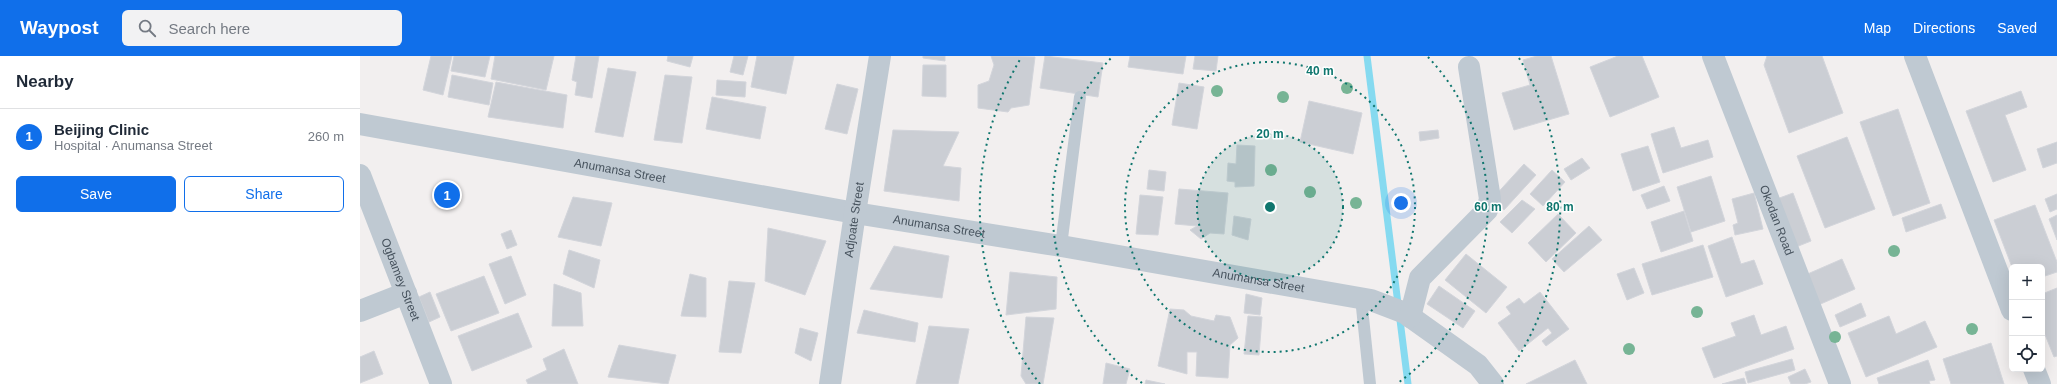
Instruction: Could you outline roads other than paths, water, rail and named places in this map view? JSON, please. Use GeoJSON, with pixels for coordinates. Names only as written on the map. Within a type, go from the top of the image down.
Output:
{"type":"FeatureCollection","features":[{"type":"Feature","properties":{"kind":"street","name":"Adjoate Street"},"geometry":{"type":"LineString","coordinates":[[830,384],[880,56]]}},
{"type":"Feature","properties":{"kind":"street","name":"Okodan Road"},"geometry":{"type":"LineString","coordinates":[[1713,56],[1840,384]]}},
{"type":"Feature","properties":{"kind":"street"},"geometry":{"type":"LineString","coordinates":[[1915,56],[2009,302]]}},
{"type":"Feature","properties":{"kind":"street"},"geometry":{"type":"LineString","coordinates":[[1407,315],[1420,278],[1487,210],[1489,205],[1490,199],[1469,67]]}},
{"type":"Feature","properties":{"kind":"street","name":"Anumansa Street"},"geometry":{"type":"LineString","coordinates":[[360,124],[855,213],[1061,246],[1366,299],[1407,315],[1478,365],[1493,384]]}},
{"type":"Feature","properties":{"kind":"street","name":"Ogbamey Street"},"geometry":{"type":"LineString","coordinates":[[360,176],[442,384]]}},
{"type":"Feature","properties":{"kind":"street"},"geometry":{"type":"LineString","coordinates":[[360,311],[406,293]]}},
{"type":"Feature","properties":{"kind":"street"},"geometry":{"type":"LineString","coordinates":[[2035,372],[2040,384]]}},
{"type":"Feature","properties":{"kind":"lane"},"geometry":{"type":"LineString","coordinates":[[1061,246],[1080,97]]}},
{"type":"Feature","properties":{"kind":"lane"},"geometry":{"type":"LineString","coordinates":[[1366,299],[1370,384]]}},
{"type":"Feature","properties":{"kind":"waterway"},"geometry":{"type":"LineString","coordinates":[[1367,56],[1408,384]]}},
{"type":"Feature","properties":{"kind":"place","name":"Beijing Clinic"},"geometry":{"type":"Point","coordinates":[447,195]}}]}
